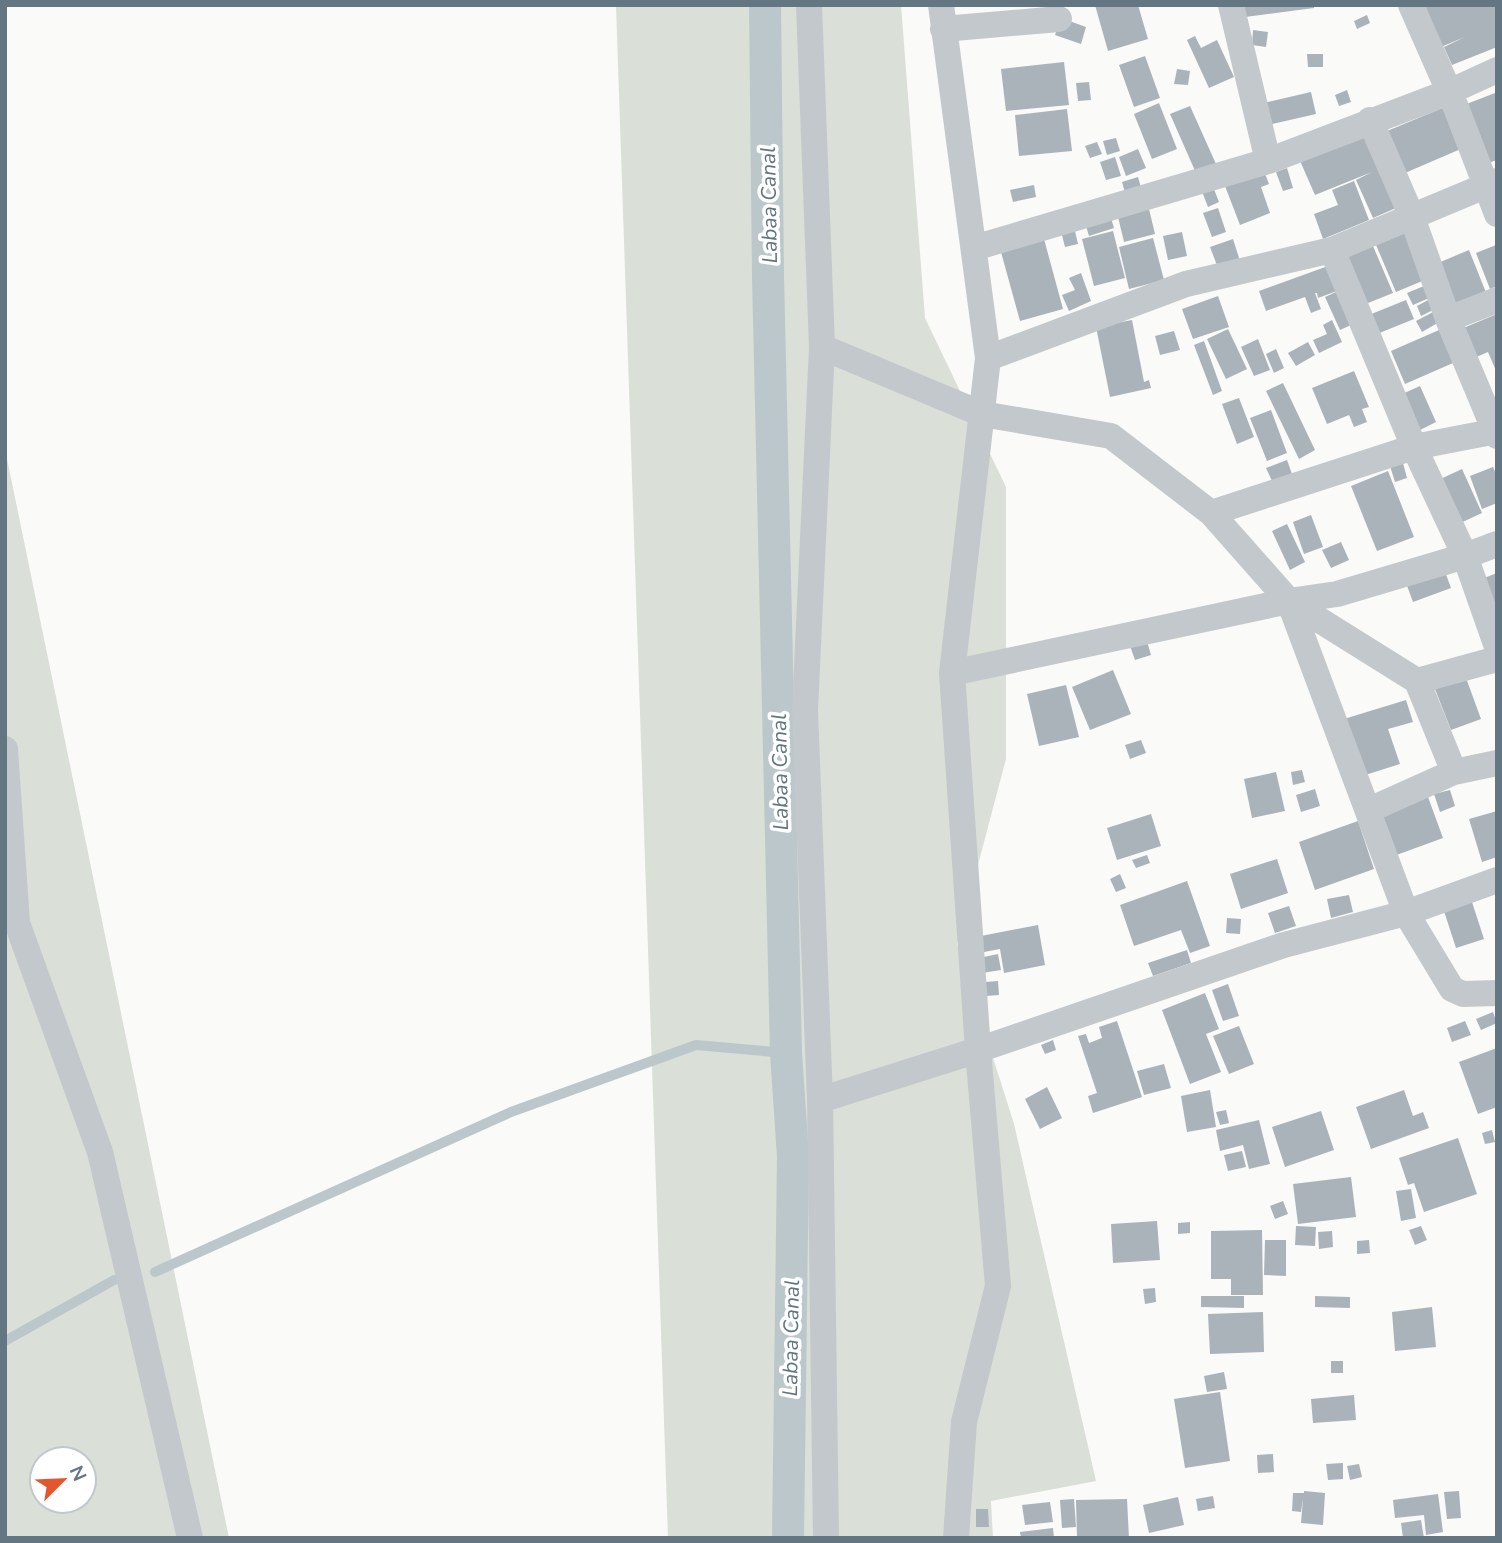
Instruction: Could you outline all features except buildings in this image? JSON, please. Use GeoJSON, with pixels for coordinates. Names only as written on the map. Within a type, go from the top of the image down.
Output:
{"type":"FeatureCollection","features":[{"type":"Feature","properties":{"kind":"street"},"geometry":{"type":"LineString","coordinates":[[809,5],[822,347],[805,710],[820,1100],[825,1538]]}},
{"type":"Feature","properties":{"kind":"street"},"geometry":{"type":"LineString","coordinates":[[1231,5],[1268,161]]}},
{"type":"Feature","properties":{"kind":"street"},"geometry":{"type":"LineString","coordinates":[[1411,5],[1491,183],[1497,214]]}},
{"type":"Feature","properties":{"kind":"street"},"geometry":{"type":"LineString","coordinates":[[956,1538],[964,1422],[998,1286],[978,1050],[952,673],[988,358],[942,17],[1059,19]]}},
{"type":"Feature","properties":{"kind":"street"},"geometry":{"type":"LineString","coordinates":[[974,248],[1268,161],[1449,92],[1497,70]]}},
{"type":"Feature","properties":{"kind":"street"},"geometry":{"type":"LineString","coordinates":[[1211,513],[1414,447],[1496,433],[1448,319],[1412,217],[1370,120]]}},
{"type":"Feature","properties":{"kind":"street"},"geometry":{"type":"LineString","coordinates":[[988,358],[1186,284],[1332,250],[1491,183]]}},
{"type":"Feature","properties":{"kind":"street"},"geometry":{"type":"LineString","coordinates":[[1332,250],[1414,447],[1465,556],[1497,647]]}},
{"type":"Feature","properties":{"kind":"street"},"geometry":{"type":"LineString","coordinates":[[1448,319],[1497,300]]}},
{"type":"Feature","properties":{"kind":"street"},"geometry":{"type":"LineString","coordinates":[[822,347],[982,414],[1111,436],[1211,513],[1289,600],[1418,681],[1454,772]]}},
{"type":"Feature","properties":{"kind":"street"},"geometry":{"type":"LineString","coordinates":[[952,673],[1289,600],[1337,594],[1497,544]]}},
{"type":"Feature","properties":{"kind":"street"},"geometry":{"type":"LineString","coordinates":[[1289,600],[1406,913],[1452,989],[1463,994],[1497,993]]}},
{"type":"Feature","properties":{"kind":"street"},"geometry":{"type":"LineString","coordinates":[[1418,681],[1497,659]]}},
{"type":"Feature","properties":{"kind":"street"},"geometry":{"type":"LineString","coordinates":[[5,749],[17,923],[100,1152],[190,1538]]}},
{"type":"Feature","properties":{"kind":"street"},"geometry":{"type":"LineString","coordinates":[[1368,810],[1454,772],[1497,763]]}},
{"type":"Feature","properties":{"kind":"street"},"geometry":{"type":"LineString","coordinates":[[820,1100],[978,1050],[1284,945],[1406,913],[1497,880]]}},
{"type":"Feature","properties":{"kind":"shaded area"},"geometry":{"type":"Polygon","coordinates":[[[616,5],[901,5],[925,318],[1006,487],[1006,759],[957,944],[1014,1124],[1096,1481],[991,1501],[993,1538],[668,1538],[616,5]]]}},
{"type":"Feature","properties":{"kind":"shaded area"},"geometry":{"type":"Polygon","coordinates":[[[5,449],[229,1538],[5,1538],[5,449]]]}},
{"type":"Feature","properties":{"kind":"waterway","name":"Labaa Canal"},"geometry":{"type":"LineString","coordinates":[[765,5],[768,276],[786,1053],[793,1157],[788,1538]]}},
{"type":"Feature","properties":{"kind":"waterway"},"geometry":{"type":"LineString","coordinates":[[155,1272],[511,1112],[696,1045],[786,1053]]}},
{"type":"Feature","properties":{"kind":"waterway"},"geometry":{"type":"LineString","coordinates":[[5,1341],[114,1280]]}}]}
